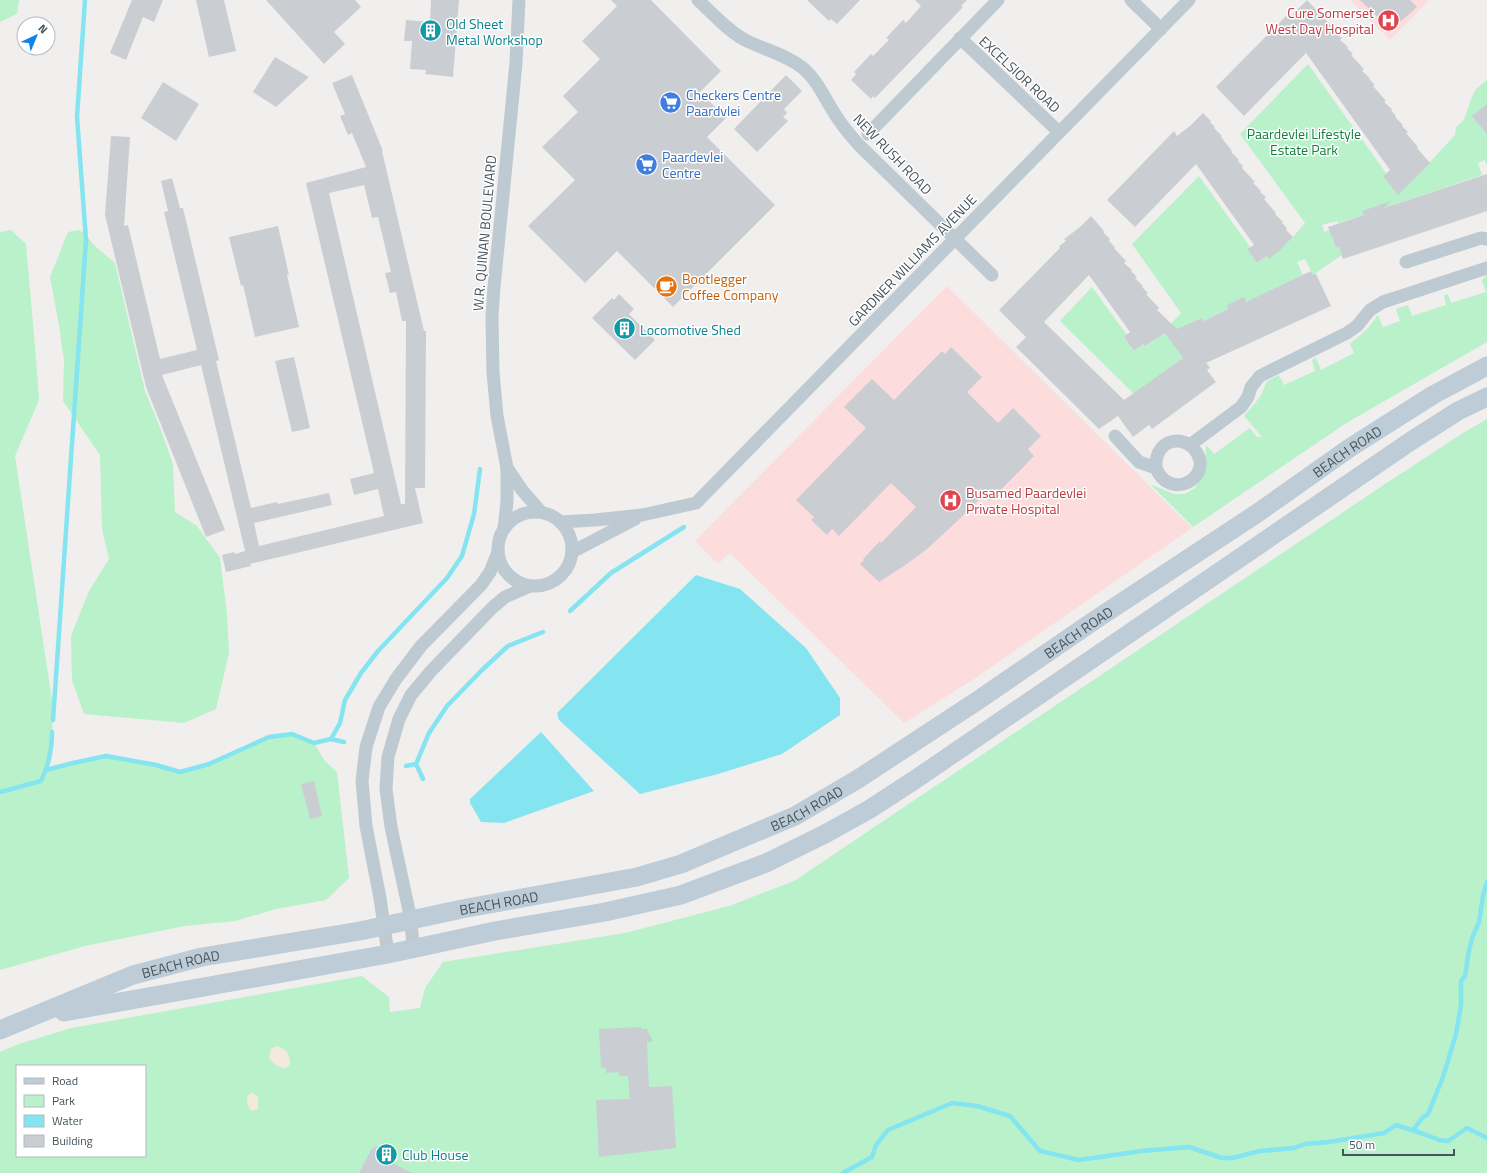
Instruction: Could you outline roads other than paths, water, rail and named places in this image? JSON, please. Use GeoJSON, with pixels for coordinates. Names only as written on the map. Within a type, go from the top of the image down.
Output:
{"type":"FeatureCollection","features":[{"type":"Feature","properties":{"kind":"main road","name":"BEACH ROAD"},"geometry":{"type":"LineString","coordinates":[[0,1030],[134,975],[202,957],[384,926],[637,877],[682,864],[795,816],[858,779],[977,701],[1095,620],[1259,512],[1351,447],[1433,395],[1487,366]]}},
{"type":"Feature","properties":{"kind":"main road","name":"BEACH ROAD"},"geometry":{"type":"LineString","coordinates":[[28,1019],[388,954],[413,947],[495,931],[605,912],[681,895],[766,863],[825,834],[870,809],[916,780],[1411,441],[1458,411],[1487,397]]}},
{"type":"Feature","properties":{"kind":"street","name":"W.R. QUINAN BOULEVARD"},"geometry":{"type":"LineString","coordinates":[[388,954],[380,898],[366,826],[362,781],[366,747],[379,707],[396,678],[421,646],[481,585],[490,572],[498,552],[499,540],[504,529],[507,501],[507,468],[501,442],[492,372],[492,317],[516,63],[519,0]]}},
{"type":"Feature","properties":{"kind":"street","name":"NEW RUSH ROAD"},"geometry":{"type":"LineString","coordinates":[[698,0],[725,26],[738,36],[786,57],[810,75],[842,124],[859,145],[992,275]]}},
{"type":"Feature","properties":{"kind":"street"},"geometry":{"type":"LineString","coordinates":[[868,134],[998,0]]}},
{"type":"Feature","properties":{"kind":"street"},"geometry":{"type":"LineString","coordinates":[[1131,0],[1161,29]]}},
{"type":"Feature","properties":{"kind":"street","name":"GARDNER WILLIAMS AVENUE"},"geometry":{"type":"LineString","coordinates":[[560,522],[642,515],[696,503],[1189,0]]}},
{"type":"Feature","properties":{"kind":"street","name":"EXCELSIOR ROAD"},"geometry":{"type":"LineString","coordinates":[[960,38],[1059,132]]}},
{"type":"Feature","properties":{"kind":"street"},"geometry":{"type":"LineString","coordinates":[[1406,262],[1481,238],[1487,239]]}},
{"type":"Feature","properties":{"kind":"street"},"geometry":{"type":"LineString","coordinates":[[1190,445],[1241,407],[1248,397],[1251,386],[1260,376],[1347,333],[1357,326],[1367,313],[1374,307],[1383,302],[1487,268]]}},
{"type":"Feature","properties":{"kind":"street"},"geometry":{"type":"LineString","coordinates":[[1115,436],[1139,462],[1156,468]]}},
{"type":"Feature","properties":{"kind":"street"},"geometry":{"type":"LineString","coordinates":[[1177,441],[1190,445],[1198,456],[1200,463],[1195,476],[1190,481],[1176,485],[1169,484],[1163,480],[1156,468],[1157,455],[1165,445],[1177,441]]}},
{"type":"Feature","properties":{"kind":"street","name":"W.R. QUINAN BOULEVARD"},"geometry":{"type":"LineString","coordinates":[[507,468],[522,490],[541,512],[560,522]]}},
{"type":"Feature","properties":{"kind":"street"},"geometry":{"type":"LineString","coordinates":[[504,529],[510,521],[520,515],[530,512],[541,512]]}},
{"type":"Feature","properties":{"kind":"street","name":"GARDNER WILLIAMS AVENUE"},"geometry":{"type":"LineString","coordinates":[[572,552],[642,515]]}},
{"type":"Feature","properties":{"kind":"street"},"geometry":{"type":"LineString","coordinates":[[413,947],[411,920],[391,827],[386,789],[388,757],[399,719],[411,695],[431,671],[487,613],[505,597],[530,586],[542,585],[553,581],[563,573],[569,563],[572,552],[571,541],[567,531],[560,522]]}},
{"type":"Feature","properties":{"kind":"street"},"geometry":{"type":"LineString","coordinates":[[498,552],[502,564],[508,574],[518,582],[530,586]]}},
{"type":"Feature","properties":{"kind":"water"},"geometry":{"type":"Polygon","coordinates":[[[696,575],[740,589],[806,648],[840,698],[840,715],[782,754],[718,774],[640,794],[559,720],[557,713],[696,575]]]}},
{"type":"Feature","properties":{"kind":"water"},"geometry":{"type":"Polygon","coordinates":[[[541,732],[594,791],[504,823],[481,822],[470,803],[470,799],[541,732]]]}},
{"type":"Feature","properties":{"kind":"waterway"},"geometry":{"type":"LineString","coordinates":[[53,720],[86,240],[77,117],[85,0]]}},
{"type":"Feature","properties":{"kind":"waterway"},"geometry":{"type":"LineString","coordinates":[[46,770],[106,756],[156,765],[180,772],[209,764],[269,737],[292,734],[314,743],[331,739],[340,723],[345,700],[361,673],[378,651],[447,578],[462,556],[474,514],[480,469]]}},
{"type":"Feature","properties":{"kind":"waterway"},"geometry":{"type":"LineString","coordinates":[[570,611],[611,573],[684,527]]}},
{"type":"Feature","properties":{"kind":"waterway"},"geometry":{"type":"LineString","coordinates":[[406,766],[416,764],[429,733],[447,706],[482,670],[508,646],[543,632]]}},
{"type":"Feature","properties":{"kind":"waterway"},"geometry":{"type":"LineString","coordinates":[[0,792],[41,781],[50,757],[52,732]]}},
{"type":"Feature","properties":{"kind":"waterway"},"geometry":{"type":"LineString","coordinates":[[331,739],[344,742]]}},
{"type":"Feature","properties":{"kind":"waterway"},"geometry":{"type":"LineString","coordinates":[[416,764],[423,779]]}},
{"type":"Feature","properties":{"kind":"waterway"},"geometry":{"type":"LineString","coordinates":[[1413,1130],[1423,1117],[1428,1114],[1443,1077],[1456,1034],[1461,1005],[1461,981],[1465,976],[1469,950],[1479,922],[1487,882]]}},
{"type":"Feature","properties":{"kind":"waterway"},"geometry":{"type":"LineString","coordinates":[[843,1173],[872,1157],[876,1145],[888,1130],[952,1103],[977,1106],[1010,1116],[1040,1151],[1079,1160],[1142,1151],[1189,1147],[1222,1158],[1233,1158],[1260,1151],[1294,1148],[1305,1144],[1329,1142],[1384,1133],[1396,1125],[1439,1140],[1448,1141],[1467,1128],[1487,1138]]}},
{"type":"Feature","properties":{"kind":"place","name":"Cure Somerset West Day Hospital"},"geometry":{"type":"Point","coordinates":[1389,20]}},
{"type":"Feature","properties":{"kind":"place","name":"Old Sheet Metal Workshop"},"geometry":{"type":"Point","coordinates":[431,31]}},
{"type":"Feature","properties":{"kind":"place","name":"Checkers Centre Paardvlei"},"geometry":{"type":"Point","coordinates":[671,102]}},
{"type":"Feature","properties":{"kind":"place","name":"Paardevlei Centre"},"geometry":{"type":"Point","coordinates":[646,164]}},
{"type":"Feature","properties":{"kind":"place","name":"Bootlegger Coffee Company"},"geometry":{"type":"Point","coordinates":[667,286]}},
{"type":"Feature","properties":{"kind":"place","name":"Locomotive Shed"},"geometry":{"type":"Point","coordinates":[624,329]}},
{"type":"Feature","properties":{"kind":"place","name":"Busamed Paardevlei Private Hospital"},"geometry":{"type":"Point","coordinates":[950,500]}},
{"type":"Feature","properties":{"kind":"place","name":"Club House"},"geometry":{"type":"Point","coordinates":[386,1154]}},
{"type":"Feature","properties":{"kind":"park label","name":"Paardevlei Lifestyle Estate Park"},"geometry":{"type":"Point","coordinates":[1304,142]}}]}
